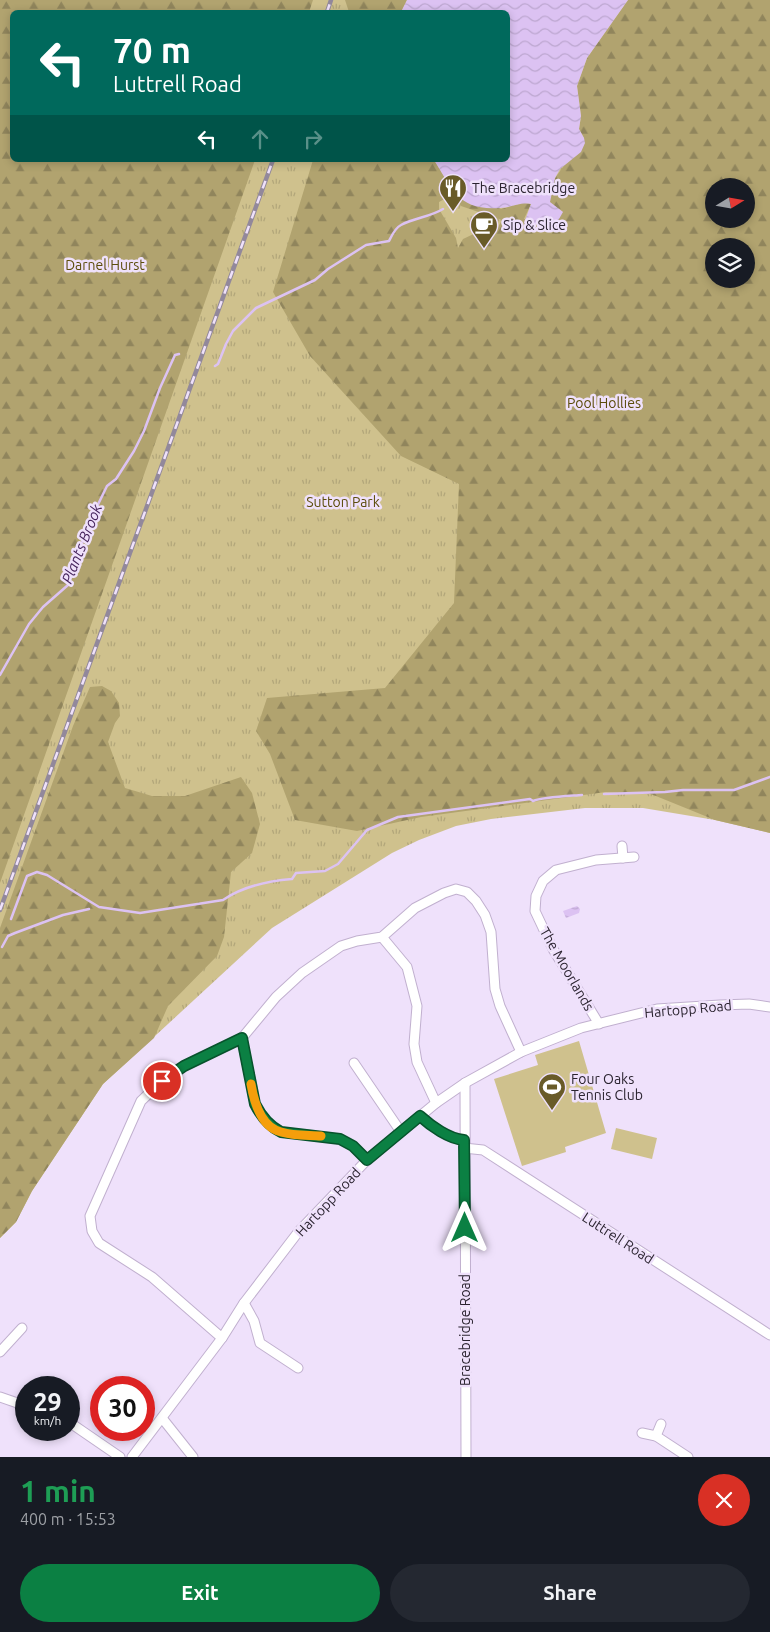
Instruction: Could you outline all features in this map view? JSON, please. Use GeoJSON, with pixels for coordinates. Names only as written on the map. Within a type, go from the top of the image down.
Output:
{"type":"FeatureCollection","features":[{"type":"Feature","properties":{"kind":"street"},"geometry":{"type":"LineString","coordinates":[[622,846],[623,858]]}},
{"type":"Feature","properties":{"kind":"street","name":"The Moorlands"},"geometry":{"type":"LineString","coordinates":[[599,1024],[553,949],[535,911],[536,896],[543,880],[556,870],[596,860],[634,857]]}},
{"type":"Feature","properties":{"kind":"street"},"geometry":{"type":"LineString","coordinates":[[222,1338],[152,1277],[99,1243],[92,1232],[90,1216],[141,1102],[162,1081],[184,1066],[242,1038],[276,997],[302,973],[341,946],[364,939],[382,937],[415,908],[456,889],[467,892],[476,901],[492,932],[495,990],[500,1006],[521,1052]]}},
{"type":"Feature","properties":{"kind":"street"},"geometry":{"type":"LineString","coordinates":[[382,937],[407,967],[416,1006],[414,1044],[417,1062],[436,1103]]}},
{"type":"Feature","properties":{"kind":"street","name":"Hartopp Road"},"geometry":{"type":"LineString","coordinates":[[132,1457],[222,1338],[244,1303],[299,1231],[367,1160],[436,1103],[465,1083],[521,1052],[581,1028],[657,1010],[749,1004],[770,1007]]}},
{"type":"Feature","properties":{"kind":"street"},"geometry":{"type":"LineString","coordinates":[[242,1038],[255,1104],[274,1129],[281,1132],[340,1139],[353,1146],[367,1160]]}},
{"type":"Feature","properties":{"kind":"street"},"geometry":{"type":"LineString","coordinates":[[354,1063],[401,1132]]}},
{"type":"Feature","properties":{"kind":"street","name":"Bracebridge Road"},"geometry":{"type":"LineString","coordinates":[[465,1083],[466,1457]]}},
{"type":"Feature","properties":{"kind":"street","name":"Luttrell Road"},"geometry":{"type":"LineString","coordinates":[[420,1116],[464,1144],[483,1150],[770,1335]]}},
{"type":"Feature","properties":{"kind":"street"},"geometry":{"type":"LineString","coordinates":[[244,1303],[254,1322],[260,1344],[298,1368]]}},
{"type":"Feature","properties":{"kind":"street"},"geometry":{"type":"LineString","coordinates":[[0,1352],[22,1328]]}},
{"type":"Feature","properties":{"kind":"street"},"geometry":{"type":"LineString","coordinates":[[0,1397],[15,1402]]}},
{"type":"Feature","properties":{"kind":"street"},"geometry":{"type":"LineString","coordinates":[[162,1418],[194,1457]]}},
{"type":"Feature","properties":{"kind":"street"},"geometry":{"type":"LineString","coordinates":[[656,1436],[660,1424]]}},
{"type":"Feature","properties":{"kind":"street"},"geometry":{"type":"LineString","coordinates":[[80,1430],[120,1457]]}},
{"type":"Feature","properties":{"kind":"street"},"geometry":{"type":"LineString","coordinates":[[642,1433],[656,1436],[688,1457]]}},
{"type":"Feature","properties":{"kind":"green space","name":"Sutton Park"},"geometry":{"type":"Polygon","coordinates":[[[0,0],[770,0],[770,833],[715,820],[643,808],[585,808],[491,819],[456,826],[392,853],[272,928],[103,1084],[32,1191],[16,1222],[0,1238],[0,0]]]}},
{"type":"Feature","properties":{"kind":"green space","name":"Darnel Hurst"},"geometry":{"type":"Polygon","coordinates":[[[0,0],[313,0],[310,10],[10,10],[10,162],[254,162],[0,883],[0,0]]]}},
{"type":"Feature","properties":{"kind":"green space"},"geometry":{"type":"Polygon","coordinates":[[[345,0],[407,0],[402,10],[348,10],[345,0]]]}},
{"type":"Feature","properties":{"kind":"green space","name":"Pool Hollies"},"geometry":{"type":"Polygon","coordinates":[[[628,0],[770,0],[770,833],[715,820],[651,794],[606,792],[421,817],[357,831],[295,820],[270,754],[256,731],[267,698],[385,688],[454,603],[459,484],[401,456],[310,356],[273,292],[312,162],[435,162],[454,192],[501,209],[522,203],[531,204],[524,219],[563,212],[549,202],[555,178],[584,138],[579,129],[581,116],[577,86],[587,58],[628,0]],[[452,195],[439,202],[439,209],[456,238],[458,248],[463,239],[480,231],[497,229],[502,220],[461,206],[452,195]]]}},
{"type":"Feature","properties":{"kind":"green space"},"geometry":{"type":"Polygon","coordinates":[[[102,686],[111,691],[119,703],[120,716],[115,723],[108,742],[125,788],[152,796],[185,796],[241,777],[252,793],[260,824],[252,853],[231,872],[224,937],[217,956],[168,1006],[154,1038],[103,1084],[32,1191],[16,1222],[0,1238],[0,928],[73,726],[90,687],[102,686]]]}},
{"type":"Feature","properties":{"kind":"green space","name":"Four Oaks Tennis Club"},"geometry":{"type":"Polygon","coordinates":[[[579,1041],[606,1133],[565,1147],[566,1152],[522,1166],[494,1079],[538,1065],[535,1055],[579,1041]]]}},
{"type":"Feature","properties":{"kind":"green space","name":"Four Oaks Tennis Club"},"geometry":{"type":"Polygon","coordinates":[[[616,1128],[657,1138],[652,1159],[611,1149],[616,1128]]]}},
{"type":"Feature","properties":{"kind":"water"},"geometry":{"type":"Polygon","coordinates":[[[407,0],[628,0],[587,58],[577,86],[581,116],[579,129],[585,143],[581,152],[560,169],[555,178],[550,202],[563,212],[555,226],[524,223],[531,204],[504,208],[486,208],[466,202],[452,189],[435,162],[510,162],[510,10],[402,10],[407,0]]]}},
{"type":"Feature","properties":{"kind":"water"},"geometry":{"type":"Polygon","coordinates":[[[577,906],[580,909],[579,913],[566,918],[563,911],[577,906]]]}},
{"type":"Feature","properties":{"kind":"waterway","name":"Plants Brook"},"geometry":{"type":"LineString","coordinates":[[215,366],[218,364],[233,331],[256,308],[315,280],[328,269],[366,245],[389,241],[399,226],[443,209]]}},
{"type":"Feature","properties":{"kind":"waterway","name":"Plants Brook"},"geometry":{"type":"LineString","coordinates":[[0,675],[29,624],[43,607],[68,585],[88,525],[107,486],[116,479],[134,451],[175,355],[179,354]]}},
{"type":"Feature","properties":{"kind":"waterway"},"geometry":{"type":"LineString","coordinates":[[604,794],[683,790],[734,790],[770,777]]}},
{"type":"Feature","properties":{"kind":"waterway"},"geometry":{"type":"LineString","coordinates":[[11,919],[27,876],[37,872],[47,875],[99,907],[140,913],[223,900],[239,891],[256,885],[292,879],[296,873],[325,871],[338,864],[367,830],[398,817],[530,799],[533,801],[582,795]]}},
{"type":"Feature","properties":{"kind":"waterway"},"geometry":{"type":"LineString","coordinates":[[2,947],[8,936],[63,915],[89,909]]}},
{"type":"Feature","properties":{"kind":"railway"},"geometry":{"type":"LineString","coordinates":[[328,10],[331,0]]}},
{"type":"Feature","properties":{"kind":"railway"},"geometry":{"type":"LineString","coordinates":[[0,910],[272,162]]}},
{"type":"Feature","properties":{"kind":"slow traffic"},"geometry":{"type":"LineString","coordinates":[[251,1084],[255,1104],[274,1129],[281,1132],[321,1136]]}},
{"type":"Feature","properties":{"kind":"place","name":"The Bracebridge"},"geometry":{"type":"Point","coordinates":[453,212]}},
{"type":"Feature","properties":{"kind":"place","name":"Sip & Slice"},"geometry":{"type":"Point","coordinates":[484,249]}},
{"type":"Feature","properties":{"kind":"place","name":"Four Oaks Tennis Club"},"geometry":{"type":"Point","coordinates":[552,1111]}},
{"type":"Feature","properties":{"kind":"route"},"geometry":{"type":"LineString","coordinates":[[162,1081],[184,1066],[242,1038],[255,1104],[274,1129],[281,1132],[346,1141],[367,1160],[420,1116],[454,1138],[464,1140],[465,1228]]}}]}
